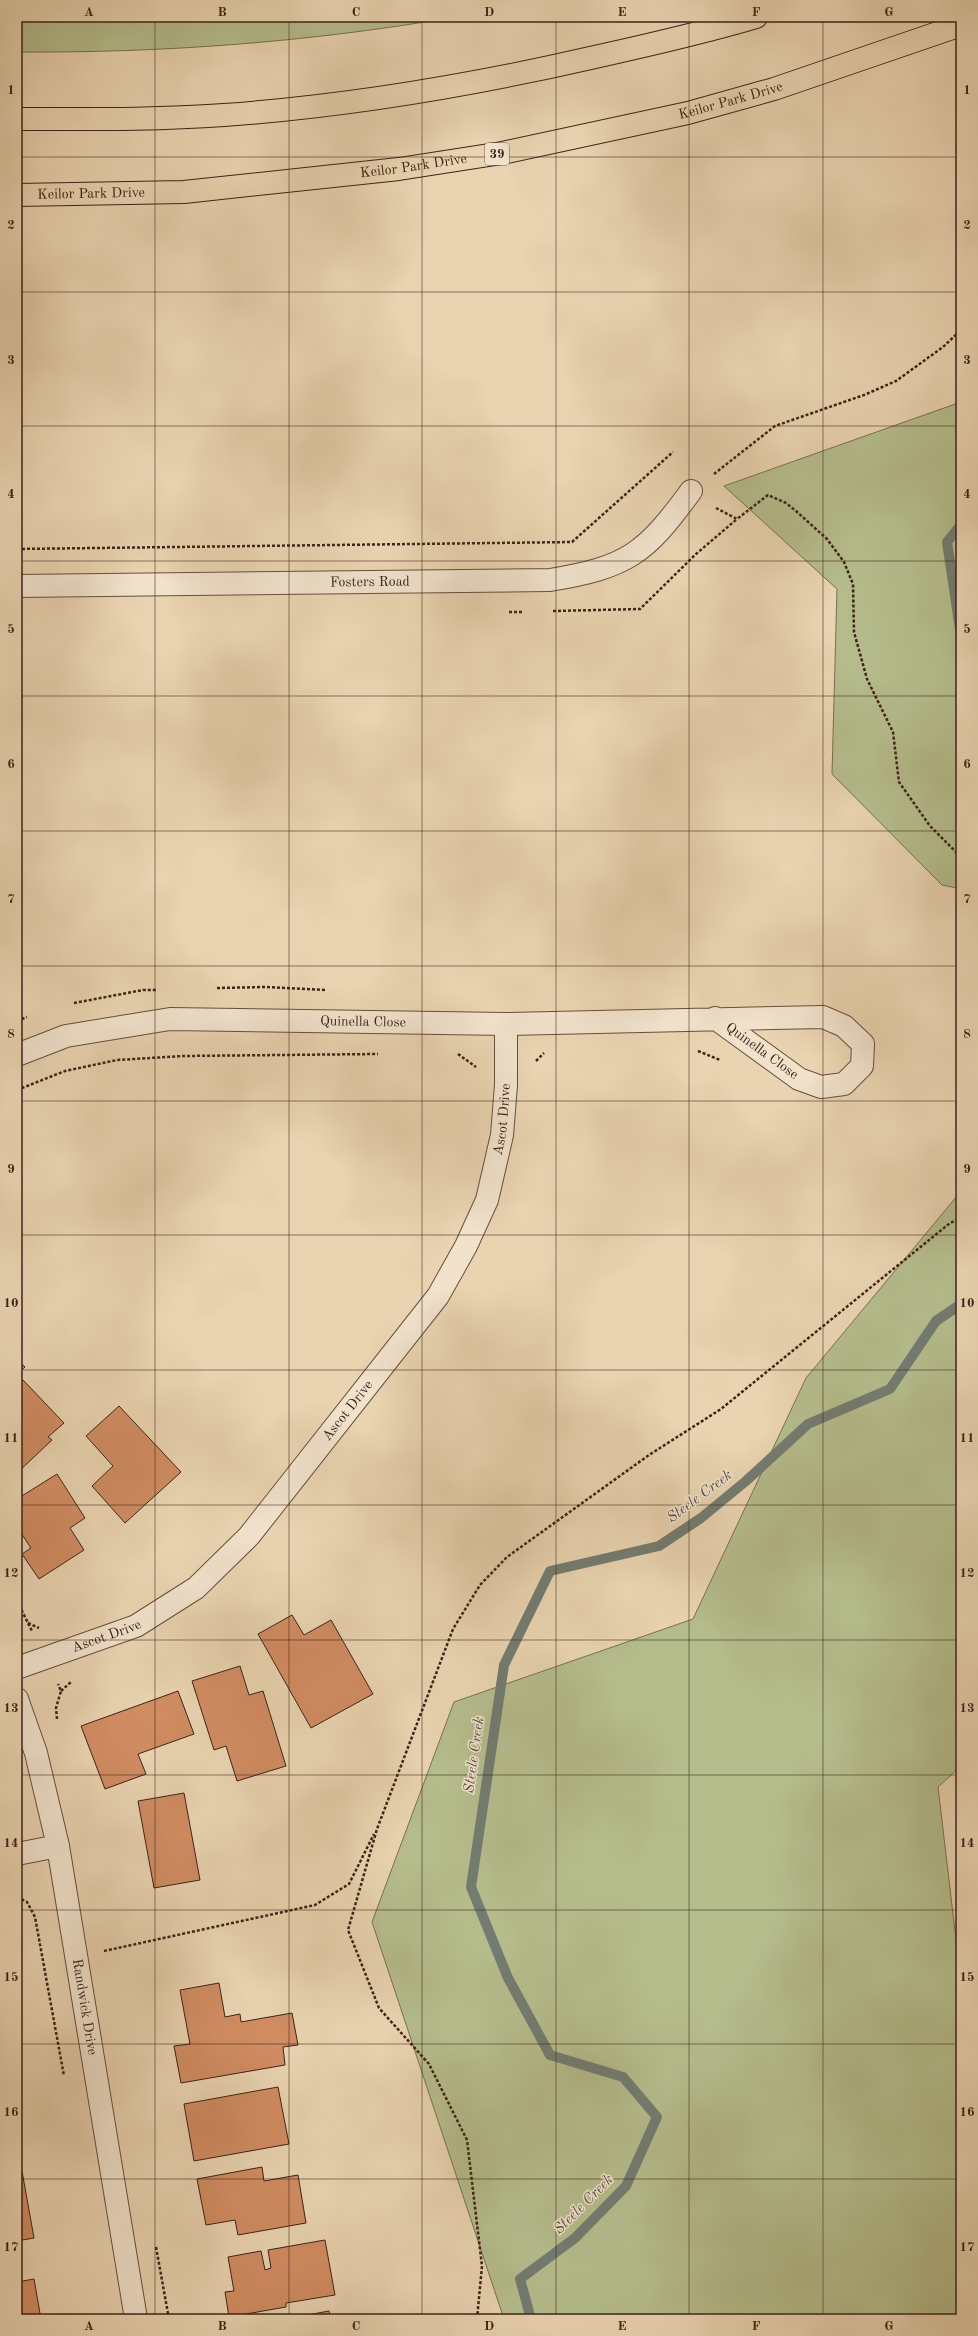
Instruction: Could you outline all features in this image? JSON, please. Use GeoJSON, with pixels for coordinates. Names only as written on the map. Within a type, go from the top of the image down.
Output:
{"type":"FeatureCollection","features":[{"type":"Feature","properties":{"kind":"main road"},"geometry":{"type":"LineString","coordinates":[[17,119],[140,119],[223,115],[327,105],[499,78],[719,28],[756,17]]}},
{"type":"Feature","properties":{"kind":"main road","name":"Keilor Park Drive"},"geometry":{"type":"LineString","coordinates":[[17,195],[184,192],[399,169],[502,153],[695,111],[802,80],[961,25]]}},
{"type":"Feature","properties":{"kind":"street","name":"Fosters Road"},"geometry":{"type":"LineString","coordinates":[[17,586],[550,580],[600,570],[635,553],[665,526],[691,491]]}},
{"type":"Feature","properties":{"kind":"street","name":"Quinella Close"},"geometry":{"type":"LineString","coordinates":[[17,1055],[66,1036],[170,1019],[506,1024],[715,1018],[823,1017],[844,1026],[863,1044],[862,1066],[844,1084],[821,1087],[799,1079],[715,1018]]}},
{"type":"Feature","properties":{"kind":"street","name":"Ascot Drive"},"geometry":{"type":"LineString","coordinates":[[17,1668],[136,1626],[196,1588],[249,1536],[438,1296],[466,1246],[487,1200],[502,1135],[506,1085],[506,1024]]}},
{"type":"Feature","properties":{"kind":"street","name":"Randwick Drive"},"geometry":{"type":"LineString","coordinates":[[17,1699],[36,1753],[58,1846],[136,2319]]}},
{"type":"Feature","properties":{"kind":"street"},"geometry":{"type":"LineString","coordinates":[[17,1854],[58,1846]]}},
{"type":"Feature","properties":{"kind":"path"},"geometry":{"type":"LineString","coordinates":[[961,330],[943,347],[896,381],[864,395],[776,426],[691,491],[737,519],[768,495],[786,503],[827,539],[844,562],[853,584],[854,632],[867,679],[892,732],[899,782],[930,826],[961,857]]}},
{"type":"Feature","properties":{"kind":"path"},"geometry":{"type":"LineString","coordinates":[[17,549],[572,542],[673,452]]}},
{"type":"Feature","properties":{"kind":"path"},"geometry":{"type":"LineString","coordinates":[[479,1072],[466,1059],[456,1053],[506,1051]]}},
{"type":"Feature","properties":{"kind":"path"},"geometry":{"type":"LineString","coordinates":[[17,1090],[65,1071],[117,1060],[183,1056],[384,1054]]}},
{"type":"Feature","properties":{"kind":"path"},"geometry":{"type":"LineString","coordinates":[[477,2319],[482,2266],[467,2140],[429,2064],[379,2008],[348,1930],[377,1829],[453,1629],[480,1585],[507,1557],[649,1455],[721,1409],[950,1223],[961,1218]]}},
{"type":"Feature","properties":{"kind":"path"},"geometry":{"type":"LineString","coordinates":[[28,1623],[45,1630]]}},
{"type":"Feature","properties":{"kind":"path"},"geometry":{"type":"LineString","coordinates":[[77,1957],[315,1905],[349,1884],[377,1829]]}},
{"type":"Feature","properties":{"kind":"path"},"geometry":{"type":"LineString","coordinates":[[17,1897],[27,1902],[35,1916],[65,2080]]}},
{"type":"Feature","properties":{"kind":"green space"},"geometry":{"type":"Polygon","coordinates":[[[17,17],[455,17],[346,33],[237,44],[182,48],[72,52],[17,52],[17,17]]]}},
{"type":"Feature","properties":{"kind":"green space"},"geometry":{"type":"Polygon","coordinates":[[[961,402],[961,889],[942,885],[832,774],[837,589],[724,486],[961,402]]]}},
{"type":"Feature","properties":{"kind":"green space"},"geometry":{"type":"Polygon","coordinates":[[[961,1195],[961,1766],[938,1787],[961,1982],[961,2319],[504,2319],[372,1922],[454,1702],[693,1619],[806,1378],[957,1196],[961,1195]]]}},
{"type":"Feature","properties":{"kind":"building"},"geometry":{"type":"Polygon","coordinates":[[[17,1359],[25,1367],[17,1374],[17,1359]]]}},
{"type":"Feature","properties":{"kind":"building"},"geometry":{"type":"Polygon","coordinates":[[[23,1380],[64,1423],[48,1437],[52,1440],[17,1473],[17,1385],[23,1380]]]}},
{"type":"Feature","properties":{"kind":"building"},"geometry":{"type":"Polygon","coordinates":[[[119,1406],[181,1472],[125,1523],[92,1486],[113,1466],[86,1436],[119,1406]]]}},
{"type":"Feature","properties":{"kind":"building"},"geometry":{"type":"Polygon","coordinates":[[[57,1474],[85,1518],[70,1528],[84,1550],[39,1579],[22,1554],[31,1548],[21,1533],[17,1535],[17,1499],[57,1474]]]}},
{"type":"Feature","properties":{"kind":"building"},"geometry":{"type":"Polygon","coordinates":[[[292,1615],[304,1635],[331,1620],[373,1694],[311,1728],[258,1634],[292,1615]]]}},
{"type":"Feature","properties":{"kind":"building"},"geometry":{"type":"Polygon","coordinates":[[[240,1666],[249,1695],[263,1691],[286,1766],[237,1781],[226,1746],[214,1750],[192,1681],[240,1666]]]}},
{"type":"Feature","properties":{"kind":"building"},"geometry":{"type":"Polygon","coordinates":[[[178,1691],[194,1734],[138,1754],[146,1774],[105,1789],[81,1726],[178,1691]]]}},
{"type":"Feature","properties":{"kind":"building"},"geometry":{"type":"Polygon","coordinates":[[[184,1793],[200,1880],[154,1888],[138,1801],[184,1793]]]}},
{"type":"Feature","properties":{"kind":"building"},"geometry":{"type":"Polygon","coordinates":[[[219,1983],[225,2017],[240,2014],[241,2022],[292,2013],[298,2045],[283,2047],[285,2065],[181,2083],[174,2046],[190,2044],[180,1990],[219,1983]]]}},
{"type":"Feature","properties":{"kind":"building"},"geometry":{"type":"Polygon","coordinates":[[[278,2087],[289,2144],[194,2161],[184,2104],[278,2087]]]}},
{"type":"Feature","properties":{"kind":"building"},"geometry":{"type":"Polygon","coordinates":[[[17,2132],[22,2161],[17,2161],[17,2132]]]}},
{"type":"Feature","properties":{"kind":"building"},"geometry":{"type":"Polygon","coordinates":[[[262,2167],[264,2181],[298,2175],[306,2223],[238,2235],[235,2220],[206,2225],[197,2179],[262,2167]]]}},
{"type":"Feature","properties":{"kind":"building"},"geometry":{"type":"Polygon","coordinates":[[[22,2171],[34,2238],[17,2241],[17,2172],[22,2171]]]}},
{"type":"Feature","properties":{"kind":"building"},"geometry":{"type":"Polygon","coordinates":[[[325,2240],[335,2295],[286,2303],[286,2307],[229,2317],[225,2292],[234,2291],[228,2257],[261,2251],[265,2270],[271,2268],[268,2250],[325,2240]]]}},
{"type":"Feature","properties":{"kind":"building"},"geometry":{"type":"Polygon","coordinates":[[[34,2279],[41,2319],[17,2319],[17,2282],[34,2279]]]}},
{"type":"Feature","properties":{"kind":"building"},"geometry":{"type":"Polygon","coordinates":[[[329,2311],[331,2319],[286,2319],[329,2311]]]}},
{"type":"Feature","properties":{"kind":"waterway","name":"Steele Creek"},"geometry":{"type":"LineString","coordinates":[[961,525],[947,542],[961,636]]}},
{"type":"Feature","properties":{"kind":"waterway","name":"Steele Creek"},"geometry":{"type":"LineString","coordinates":[[531,2319],[520,2279],[575,2238],[626,2186],[657,2117],[623,2077],[550,2055],[508,1978],[471,1887],[504,1665],[550,1571],[659,1546],[701,1518],[746,1481],[808,1424],[890,1389],[936,1321],[961,1304]]}}]}
